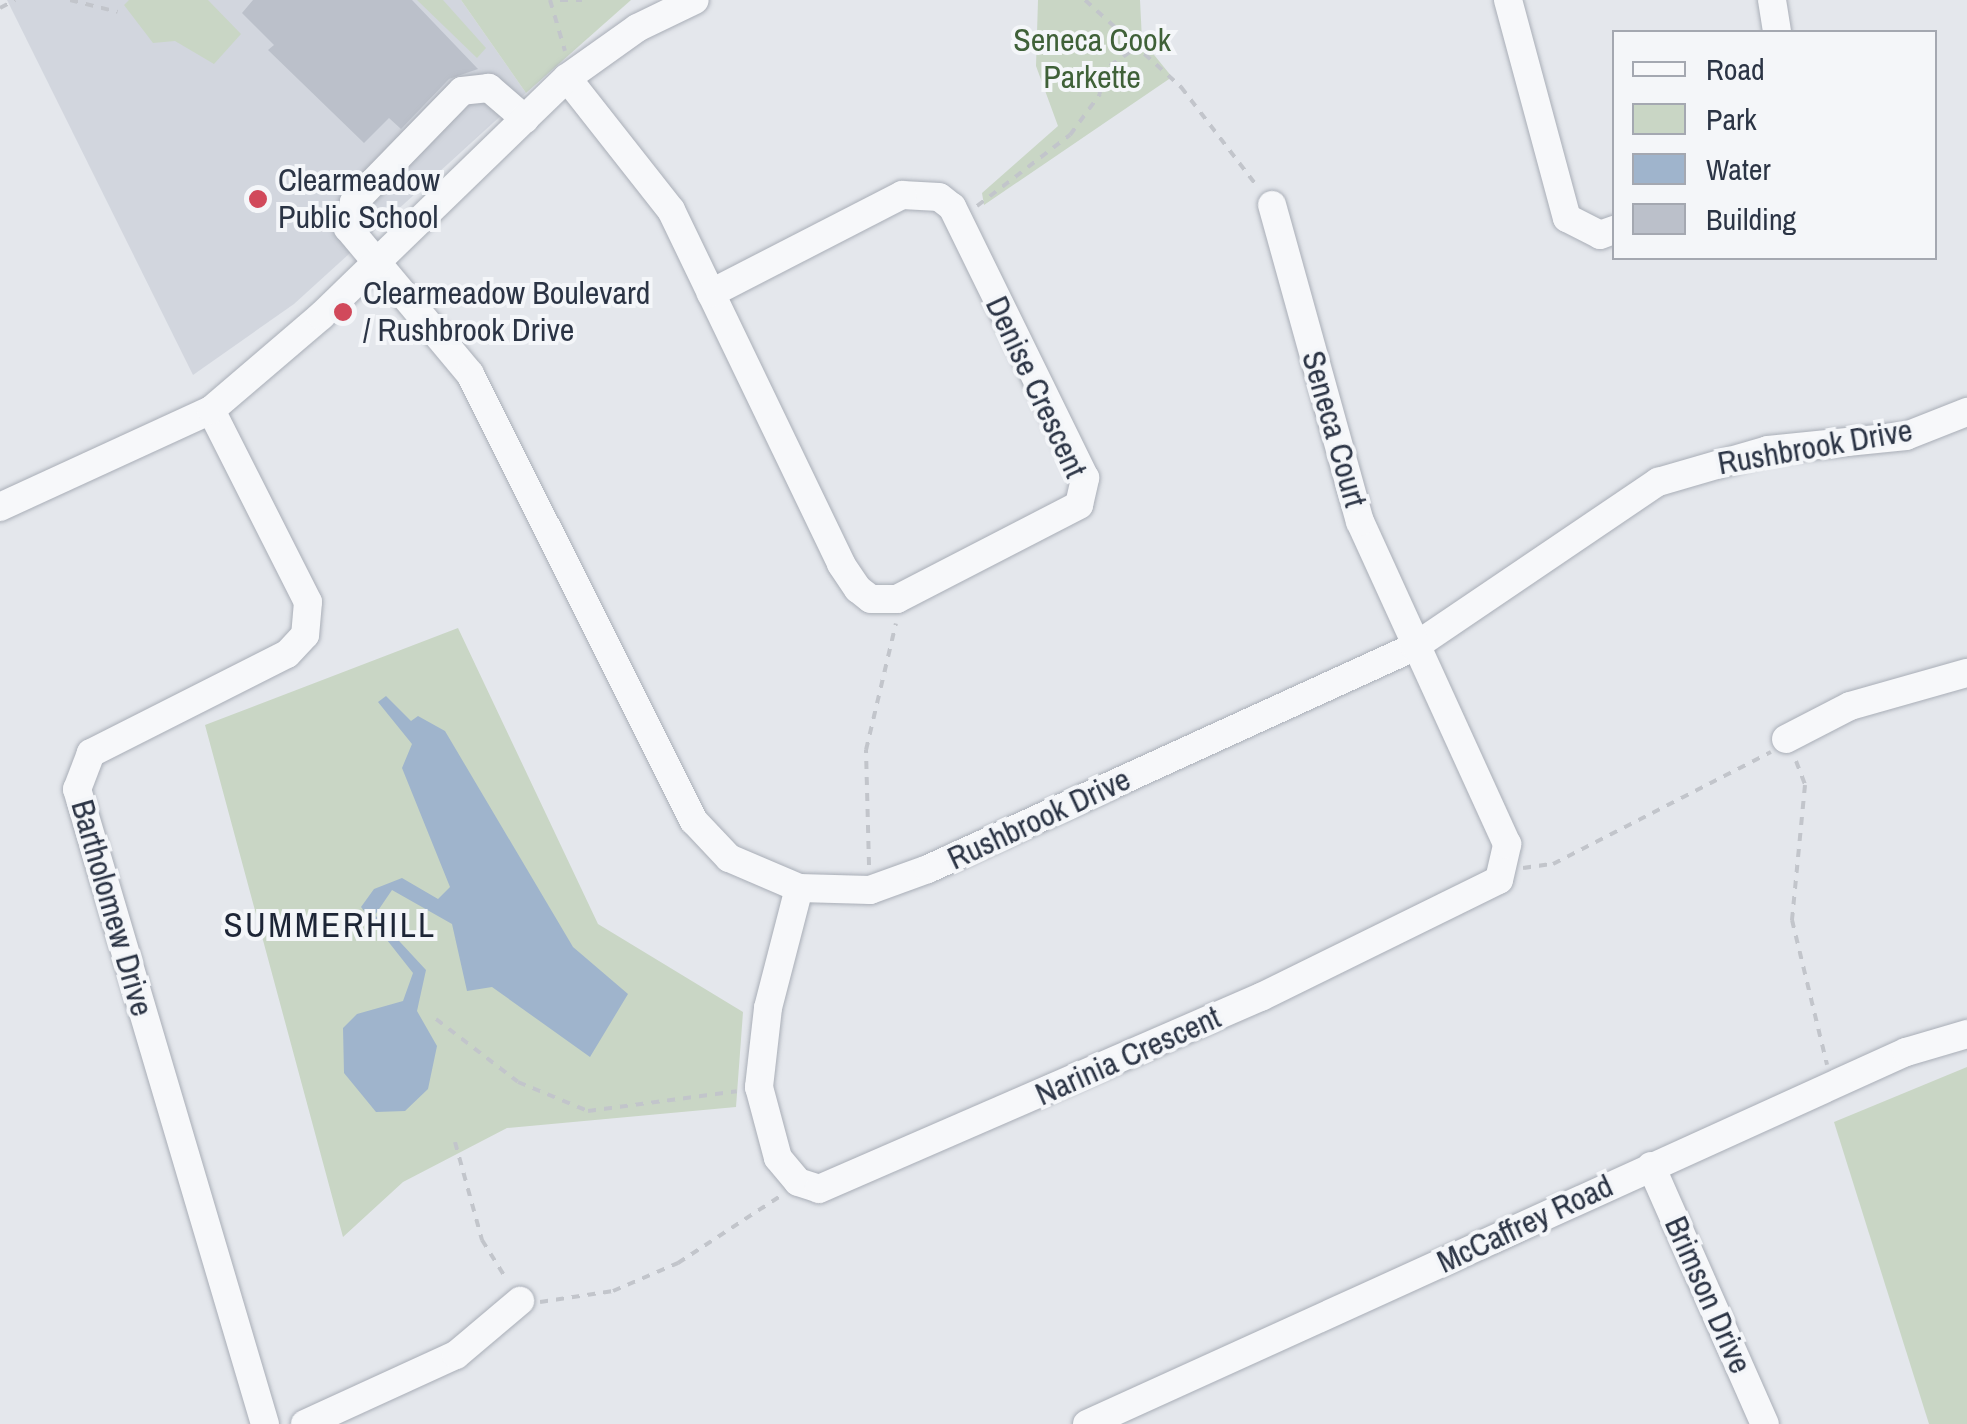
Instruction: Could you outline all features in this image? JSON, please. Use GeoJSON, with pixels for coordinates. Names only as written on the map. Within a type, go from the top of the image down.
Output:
{"type":"FeatureCollection","features":[{"type":"Feature","properties":{"kind":"street"},"geometry":{"type":"LineString","coordinates":[[0,507],[211,410],[380,261],[526,119],[566,65],[695,0]]}},
{"type":"Feature","properties":{"kind":"street"},"geometry":{"type":"LineString","coordinates":[[1508,0],[1566,218],[1600,235],[1612,231]]}},
{"type":"Feature","properties":{"kind":"street"},"geometry":{"type":"LineString","coordinates":[[1772,0],[1776,30]]}},
{"type":"Feature","properties":{"kind":"street"},"geometry":{"type":"LineString","coordinates":[[566,65],[640,164],[711,293],[841,564],[871,599],[897,599]]}},
{"type":"Feature","properties":{"kind":"street","name":"Rushbrook Drive"},"geometry":{"type":"LineString","coordinates":[[526,119],[489,88],[462,92],[354,202],[348,228],[380,261],[470,374],[694,821],[730,858],[800,888],[870,890],[1414,647],[1658,482],[1768,450],[1906,436],[1967,412]]}},
{"type":"Feature","properties":{"kind":"street","name":"Denise Crescent"},"geometry":{"type":"LineString","coordinates":[[711,293],[902,195],[940,197],[960,224],[1078,461],[1084,490],[1071,514],[897,599]]}},
{"type":"Feature","properties":{"kind":"street","name":"Seneca Court"},"geometry":{"type":"LineString","coordinates":[[1272,206],[1360,522],[1414,647]]}},
{"type":"Feature","properties":{"kind":"street","name":"Bartholomew Drive"},"geometry":{"type":"LineString","coordinates":[[211,410],[308,602],[305,635],[287,654],[91,753],[77,789],[265,1424]]}},
{"type":"Feature","properties":{"kind":"street"},"geometry":{"type":"LineString","coordinates":[[1414,647],[1503,832],[1504,870]]}},
{"type":"Feature","properties":{"kind":"street"},"geometry":{"type":"LineString","coordinates":[[1786,739],[1850,706],[1967,673]]}},
{"type":"Feature","properties":{"kind":"street","name":"Narinia Crescent"},"geometry":{"type":"LineString","coordinates":[[798,1182],[819,1188],[896,1160],[1261,997],[1491,886],[1504,870]]}},
{"type":"Feature","properties":{"kind":"street"},"geometry":{"type":"LineString","coordinates":[[798,1182],[778,1158],[759,1087],[768,1008],[800,888]]}},
{"type":"Feature","properties":{"kind":"street","name":"McCaffrey Road"},"geometry":{"type":"LineString","coordinates":[[1086,1424],[1832,1085],[1967,1034]]}},
{"type":"Feature","properties":{"kind":"street","name":"Brimson Drive"},"geometry":{"type":"LineString","coordinates":[[1651,1166],[1765,1424]]}},
{"type":"Feature","properties":{"kind":"street"},"geometry":{"type":"LineString","coordinates":[[306,1424],[456,1354],[520,1301]]}},
{"type":"Feature","properties":{"kind":"path"},"geometry":{"type":"LineString","coordinates":[[0,8],[15,0]]}},
{"type":"Feature","properties":{"kind":"path"},"geometry":{"type":"LineString","coordinates":[[70,0],[118,12]]}},
{"type":"Feature","properties":{"kind":"path"},"geometry":{"type":"LineString","coordinates":[[550,0],[566,65]]}},
{"type":"Feature","properties":{"kind":"path"},"geometry":{"type":"LineString","coordinates":[[560,0],[582,0]]}},
{"type":"Feature","properties":{"kind":"path"},"geometry":{"type":"LineString","coordinates":[[1085,0],[1134,49],[1180,86],[1272,206]]}},
{"type":"Feature","properties":{"kind":"path"},"geometry":{"type":"LineString","coordinates":[[960,224],[1070,135],[1100,94],[1097,74],[1134,49]]}},
{"type":"Feature","properties":{"kind":"path"},"geometry":{"type":"LineString","coordinates":[[870,890],[866,750],[896,638],[897,599]]}},
{"type":"Feature","properties":{"kind":"path"},"geometry":{"type":"LineString","coordinates":[[1504,870],[1553,864],[1753,768],[1786,739],[1805,785],[1792,920],[1832,1085]]}},
{"type":"Feature","properties":{"kind":"path"},"geometry":{"type":"LineString","coordinates":[[436,1019],[518,1082],[588,1110],[759,1087]]}},
{"type":"Feature","properties":{"kind":"path"},"geometry":{"type":"LineString","coordinates":[[454,1142],[482,1240],[520,1301],[560,1303],[613,1292],[678,1264],[798,1182]]}},
{"type":"Feature","properties":{"kind":"shaded area","name":"Clearmeadow Public School"},"geometry":{"type":"Polygon","coordinates":[[[7,0],[461,0],[526,93],[294,304],[193,375],[7,0]]]}},
{"type":"Feature","properties":{"kind":"green space"},"geometry":{"type":"Polygon","coordinates":[[[129,0],[208,0],[241,34],[214,64],[175,41],[153,43],[124,5],[129,0]]]}},
{"type":"Feature","properties":{"kind":"green space"},"geometry":{"type":"Polygon","coordinates":[[[417,0],[443,0],[486,48],[477,58],[417,0]]]}},
{"type":"Feature","properties":{"kind":"green space"},"geometry":{"type":"Polygon","coordinates":[[[461,0],[631,0],[526,93],[461,0]]]}},
{"type":"Feature","properties":{"kind":"green space","name":"Seneca Cook Parkette"},"geometry":{"type":"Polygon","coordinates":[[[1038,0],[1140,0],[1142,40],[1172,77],[984,205],[982,193],[1058,126],[1036,66],[1038,0]]]}},
{"type":"Feature","properties":{"kind":"green space"},"geometry":{"type":"Polygon","coordinates":[[[458,628],[598,924],[743,1012],[736,1107],[507,1128],[403,1182],[343,1237],[205,725],[458,628]]]}},
{"type":"Feature","properties":{"kind":"green space"},"geometry":{"type":"Polygon","coordinates":[[[1967,1067],[1967,1424],[1929,1424],[1834,1122],[1967,1067]]]}},
{"type":"Feature","properties":{"kind":"water"},"geometry":{"type":"Polygon","coordinates":[[[386,696],[411,721],[418,716],[445,731],[573,947],[628,994],[590,1057],[492,987],[467,991],[452,924],[392,890],[375,915],[426,970],[417,1011],[437,1046],[428,1089],[405,1111],[376,1112],[344,1073],[343,1028],[357,1014],[403,1001],[413,973],[361,907],[374,889],[402,878],[438,899],[450,887],[402,768],[412,744],[378,702],[386,696]]]}},
{"type":"Feature","properties":{"kind":"building"},"geometry":{"type":"Polygon","coordinates":[[[253,0],[412,0],[478,69],[449,79],[401,129],[389,118],[364,143],[268,50],[274,45],[242,13],[253,0]]]}},
{"type":"Feature","properties":{"kind":"place","name":"Clearmeadow Public School"},"geometry":{"type":"Point","coordinates":[258,199]}},
{"type":"Feature","properties":{"kind":"place","name":"Clearmeadow Boulevard / Rushbrook Drive"},"geometry":{"type":"Point","coordinates":[343,312]}},
{"type":"Feature","properties":{"kind":"district","name":"SUMMERHILL"},"geometry":{"type":"Point","coordinates":[330,925]}}]}
